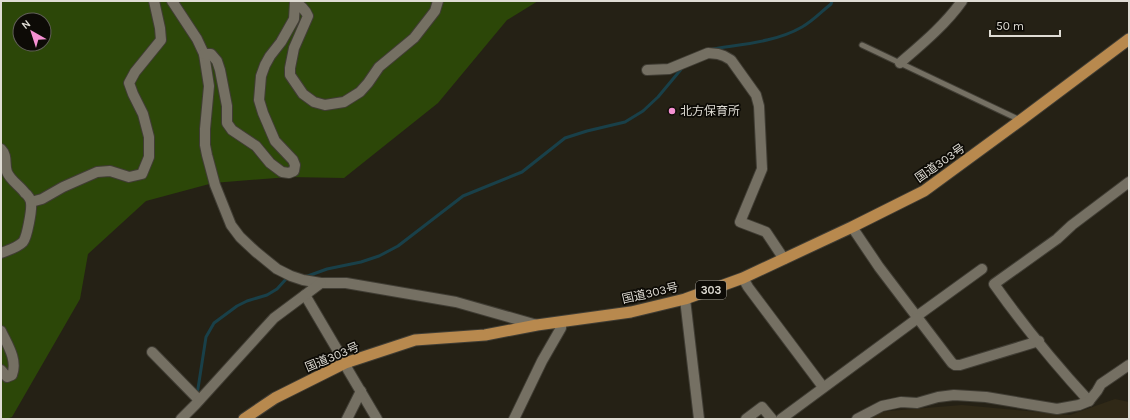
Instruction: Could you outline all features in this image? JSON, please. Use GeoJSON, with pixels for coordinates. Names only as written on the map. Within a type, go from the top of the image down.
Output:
{"type":"FeatureCollection","features":[{"type":"Feature","properties":{"kind":"highway","name":"国道303号"},"geometry":{"type":"LineString","coordinates":[[244,419],[275,398],[345,363],[415,340],[486,335],[537,325],[631,312],[685,299],[743,278],[852,227],[924,191],[1129,39]]}},
{"type":"Feature","properties":{"kind":"street"},"geometry":{"type":"LineString","coordinates":[[31,202],[42,199],[63,187],[97,172],[110,171],[129,177],[142,174],[149,157],[149,137],[143,114],[129,83],[135,72],[161,40],[154,1]]}},
{"type":"Feature","properties":{"kind":"street"},"geometry":{"type":"LineString","coordinates":[[172,1],[197,39],[204,54],[209,86],[205,145],[216,185],[231,225],[240,237],[256,252],[277,268],[291,276],[303,280],[346,283],[456,302],[537,325]]}},
{"type":"Feature","properties":{"kind":"street"},"geometry":{"type":"LineString","coordinates":[[204,54],[211,54],[217,61],[227,106],[228,123],[232,130],[256,146],[270,162],[282,172],[289,173],[294,171],[294,160],[275,141],[259,100],[261,76],[265,64],[281,42],[294,19],[295,2],[306,11],[308,16],[294,48],[290,75],[303,94],[314,102],[325,105],[344,102],[360,92],[379,67],[414,38],[435,11],[438,1]]}},
{"type":"Feature","properties":{"kind":"street"},"geometry":{"type":"LineString","coordinates":[[900,63],[925,42],[950,17],[962,1]]}},
{"type":"Feature","properties":{"kind":"street"},"geometry":{"type":"LineString","coordinates":[[647,70],[669,68],[708,53],[724,56],[731,60],[756,95],[759,106],[762,169],[740,222],[766,232],[784,259]]}},
{"type":"Feature","properties":{"kind":"street"},"geometry":{"type":"LineString","coordinates":[[1,149],[3,150],[7,161],[7,171],[10,177],[25,192],[31,202],[27,234],[24,242],[15,248],[1,253]]}},
{"type":"Feature","properties":{"kind":"street"},"geometry":{"type":"LineString","coordinates":[[1089,401],[1073,384],[1011,308],[994,284],[1057,239],[1072,225],[1129,182]]}},
{"type":"Feature","properties":{"kind":"street"},"geometry":{"type":"LineString","coordinates":[[852,227],[879,267],[952,363],[960,365],[1039,341]]}},
{"type":"Feature","properties":{"kind":"street"},"geometry":{"type":"LineString","coordinates":[[781,419],[982,270]]}},
{"type":"Feature","properties":{"kind":"street"},"geometry":{"type":"LineString","coordinates":[[743,278],[748,287],[823,387]]}},
{"type":"Feature","properties":{"kind":"street"},"geometry":{"type":"LineString","coordinates":[[181,419],[274,318],[321,282]]}},
{"type":"Feature","properties":{"kind":"street"},"geometry":{"type":"LineString","coordinates":[[305,295],[377,419]]}},
{"type":"Feature","properties":{"kind":"street"},"geometry":{"type":"LineString","coordinates":[[685,299],[699,419]]}},
{"type":"Feature","properties":{"kind":"street"},"geometry":{"type":"LineString","coordinates":[[514,419],[542,361],[561,328],[561,322]]}},
{"type":"Feature","properties":{"kind":"street"},"geometry":{"type":"LineString","coordinates":[[1,331],[13,358],[14,369],[12,375],[7,377],[1,370]]}},
{"type":"Feature","properties":{"kind":"street"},"geometry":{"type":"LineString","coordinates":[[152,352],[199,400]]}},
{"type":"Feature","properties":{"kind":"street"},"geometry":{"type":"LineString","coordinates":[[857,419],[882,406],[901,402],[917,403],[938,397],[954,395],[986,397],[1057,409],[1079,406],[1089,401],[1097,391],[1100,384],[1129,365]]}},
{"type":"Feature","properties":{"kind":"street"},"geometry":{"type":"LineString","coordinates":[[347,419],[361,391]]}},
{"type":"Feature","properties":{"kind":"street"},"geometry":{"type":"LineString","coordinates":[[746,419],[762,407],[772,419]]}},
{"type":"Feature","properties":{"kind":"lane"},"geometry":{"type":"LineString","coordinates":[[862,45],[1021,120]]}},
{"type":"Feature","properties":{"kind":"shaded area"},"geometry":{"type":"Polygon","coordinates":[[[1115,399],[1129,402],[1129,419],[864,419],[877,412],[962,405],[1070,415],[1115,399]]]}},
{"type":"Feature","properties":{"kind":"green space"},"geometry":{"type":"Polygon","coordinates":[[[1,1],[538,1],[507,20],[438,103],[344,178],[289,177],[213,183],[146,201],[88,254],[80,299],[12,417],[1,419],[1,1]]]}},
{"type":"Feature","properties":{"kind":"waterway"},"geometry":{"type":"LineString","coordinates":[[713,49],[759,42],[792,32],[810,22],[831,4],[832,1]]}},
{"type":"Feature","properties":{"kind":"waterway"},"geometry":{"type":"LineString","coordinates":[[305,277],[327,269],[361,262],[379,256],[398,246],[463,196],[522,172],[565,138],[625,122],[643,111],[658,97],[683,67]]}},
{"type":"Feature","properties":{"kind":"waterway"},"geometry":{"type":"LineString","coordinates":[[197,395],[206,337],[214,323],[237,306],[247,301],[267,295],[277,289],[287,278],[289,279]]}},
{"type":"Feature","properties":{"kind":"place","name":"北方保育所"},"geometry":{"type":"Point","coordinates":[672,111]}}]}
